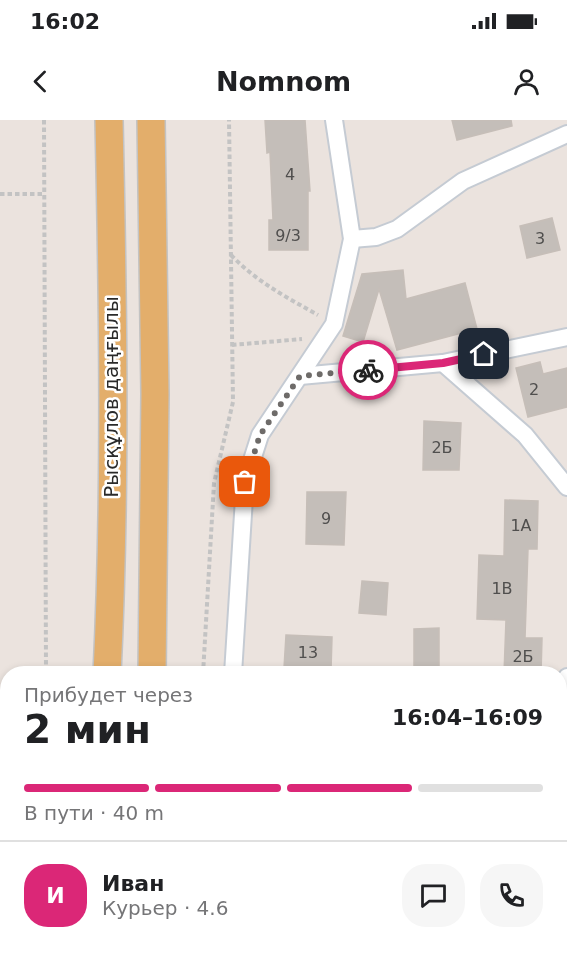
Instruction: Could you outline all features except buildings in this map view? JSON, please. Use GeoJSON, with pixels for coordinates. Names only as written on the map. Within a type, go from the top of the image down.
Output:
{"type":"FeatureCollection","features":[{"type":"Feature","properties":{"kind":"main road"},"geometry":{"type":"LineString","coordinates":[[151,120],[155,394],[152,666]]}},
{"type":"Feature","properties":{"kind":"main road"},"geometry":{"type":"LineString","coordinates":[[151,164],[162,120]]}},
{"type":"Feature","properties":{"kind":"main road","name":"Рысқұлов даңғылы"},"geometry":{"type":"LineString","coordinates":[[106,128],[113,393],[107,666]]}},
{"type":"Feature","properties":{"kind":"street"},"geometry":{"type":"LineString","coordinates":[[233,666],[245,482],[260,435],[331,331],[352,239],[334,120]]}},
{"type":"Feature","properties":{"kind":"street"},"geometry":{"type":"LineString","coordinates":[[352,239],[376,237],[397,229],[463,181],[567,134]]}},
{"type":"Feature","properties":{"kind":"street"},"geometry":{"type":"LineString","coordinates":[[300,376],[443,363],[567,337]]}},
{"type":"Feature","properties":{"kind":"street"},"geometry":{"type":"LineString","coordinates":[[443,363],[525,435],[567,487]]}},
{"type":"Feature","properties":{"kind":"path"},"geometry":{"type":"LineString","coordinates":[[44,120],[46,666]]}},
{"type":"Feature","properties":{"kind":"path"},"geometry":{"type":"LineString","coordinates":[[203,666],[214,483],[233,402],[229,120]]}},
{"type":"Feature","properties":{"kind":"path"},"geometry":{"type":"LineString","coordinates":[[0,194],[44,194]]}},
{"type":"Feature","properties":{"kind":"path"},"geometry":{"type":"LineString","coordinates":[[230,254],[276,292],[331,331]]}},
{"type":"Feature","properties":{"kind":"path"},"geometry":{"type":"LineString","coordinates":[[232,345],[331,331]]}},
{"type":"Feature","properties":{"kind":"way so far"},"geometry":{"type":"LineString","coordinates":[[245,482],[260,435],[300,376],[368,370]]}},
{"type":"Feature","properties":{"kind":"route"},"geometry":{"type":"LineString","coordinates":[[368,370],[443,363],[484,354]]}}]}
